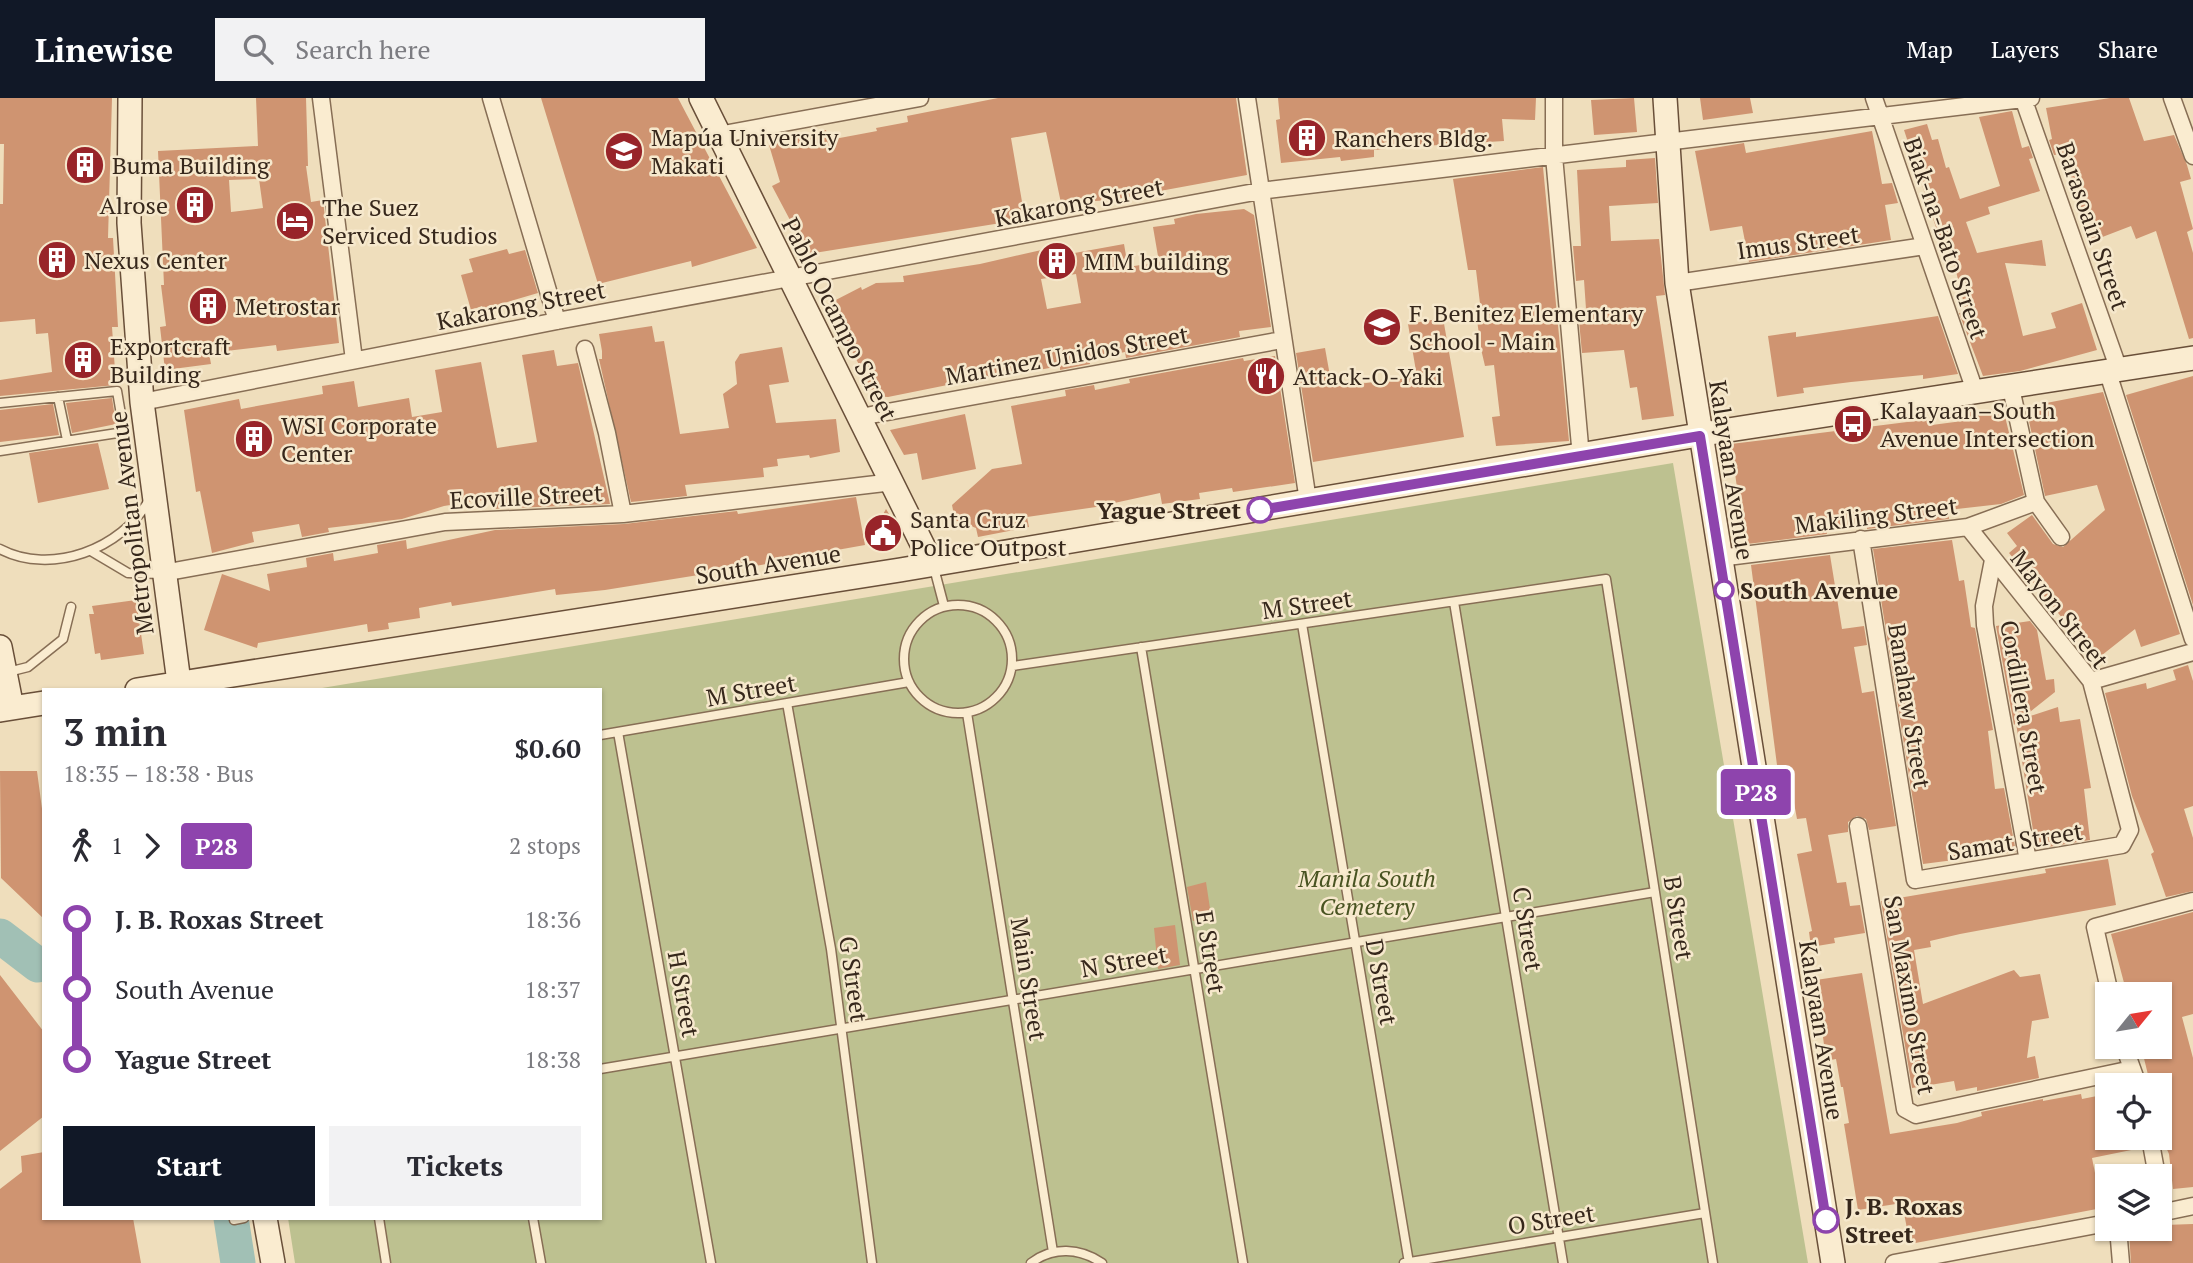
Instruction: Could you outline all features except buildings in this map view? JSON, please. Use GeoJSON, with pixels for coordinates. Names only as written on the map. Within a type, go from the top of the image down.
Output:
{"type":"FeatureCollection","features":[{"type":"Feature","properties":{"kind":"main road","name":"Metropolitan Avenue"},"geometry":{"type":"LineString","coordinates":[[130,98],[131,404],[152,494],[179,686]]}},
{"type":"Feature","properties":{"kind":"main road","name":"Pablo Ocampo Street"},"geometry":{"type":"LineString","coordinates":[[701,98],[933,564]]}},
{"type":"Feature","properties":{"kind":"main road","name":"Kalayaan Avenue"},"geometry":{"type":"LineString","coordinates":[[1665,98],[1677,283],[1718,558],[1833,1263]]}},
{"type":"Feature","properties":{"kind":"main road","name":"South Avenue"},"geometry":{"type":"LineString","coordinates":[[158,688],[2193,358]]}},
{"type":"Feature","properties":{"kind":"main road"},"geometry":{"type":"LineString","coordinates":[[2,658],[4,706],[42,704]]}},
{"type":"Feature","properties":{"kind":"main road"},"geometry":{"type":"LineString","coordinates":[[265,1220],[273,1263]]}},
{"type":"Feature","properties":{"kind":"street"},"geometry":{"type":"LineString","coordinates":[[321,98],[354,360]]}},
{"type":"Feature","properties":{"kind":"street"},"geometry":{"type":"LineString","coordinates":[[491,98],[557,320]]}},
{"type":"Feature","properties":{"kind":"street"},"geometry":{"type":"LineString","coordinates":[[719,135],[920,98]]}},
{"type":"Feature","properties":{"kind":"street"},"geometry":{"type":"LineString","coordinates":[[1247,98],[1308,501]]}},
{"type":"Feature","properties":{"kind":"street"},"geometry":{"type":"LineString","coordinates":[[1553,98],[1554,156],[1581,457]]}},
{"type":"Feature","properties":{"kind":"street","name":"Biak-na-Bato Street"},"geometry":{"type":"LineString","coordinates":[[1874,98],[1976,394]]}},
{"type":"Feature","properties":{"kind":"street","name":"Barasoain Street"},"geometry":{"type":"LineString","coordinates":[[2023,98],[2114,371],[2193,639]]}},
{"type":"Feature","properties":{"kind":"street","name":"Kakarong Street"},"geometry":{"type":"LineString","coordinates":[[131,404],[557,320],[1260,191],[2031,98]]}},
{"type":"Feature","properties":{"kind":"street"},"geometry":{"type":"LineString","coordinates":[[2172,98],[2193,156]]}},
{"type":"Feature","properties":{"kind":"street","name":"Imus Street"},"geometry":{"type":"LineString","coordinates":[[1677,283],[1925,246]]}},
{"type":"Feature","properties":{"kind":"street","name":"Martinez Unidos Street"},"geometry":{"type":"LineString","coordinates":[[860,417],[885,410],[1282,340]]}},
{"type":"Feature","properties":{"kind":"street"},"geometry":{"type":"LineString","coordinates":[[585,349],[607,433],[623,514]]}},
{"type":"Feature","properties":{"kind":"street"},"geometry":{"type":"LineString","coordinates":[[2011,388],[2036,502],[2060,537]]}},
{"type":"Feature","properties":{"kind":"street","name":"Ecoville Street"},"geometry":{"type":"LineString","coordinates":[[163,573],[445,522],[623,514],[893,482]]}},
{"type":"Feature","properties":{"kind":"street","name":"Makiling Street"},"geometry":{"type":"LineString","coordinates":[[1718,558],[1968,527],[2036,502]]}},
{"type":"Feature","properties":{"kind":"street","name":"Mayon Street"},"geometry":{"type":"LineString","coordinates":[[1968,527],[2091,681],[2130,830],[2122,845]]}},
{"type":"Feature","properties":{"kind":"street","name":"Banahaw Street"},"geometry":{"type":"LineString","coordinates":[[1861,539],[1915,880]]}},
{"type":"Feature","properties":{"kind":"street","name":"Cordillera Street"},"geometry":{"type":"LineString","coordinates":[[1993,561],[1984,606],[1985,625],[2028,862]]}},
{"type":"Feature","properties":{"kind":"street"},"geometry":{"type":"LineString","coordinates":[[2091,681],[2193,652]]}},
{"type":"Feature","properties":{"kind":"street","name":"San Maximo Street"},"geometry":{"type":"LineString","coordinates":[[1858,826],[1905,1109],[1916,1115],[2132,1069]]}},
{"type":"Feature","properties":{"kind":"street","name":"Samat Street"},"geometry":{"type":"LineString","coordinates":[[1915,880],[2122,845]]}},
{"type":"Feature","properties":{"kind":"street"},"geometry":{"type":"LineString","coordinates":[[2107,982],[2095,927],[2193,901]]}},
{"type":"Feature","properties":{"kind":"street"},"geometry":{"type":"LineString","coordinates":[[2129,1059],[2134,1073]]}},
{"type":"Feature","properties":{"kind":"street"},"geometry":{"type":"LineString","coordinates":[[2172,1210],[2193,1206]]}},
{"type":"Feature","properties":{"kind":"street"},"geometry":{"type":"LineString","coordinates":[[1894,1263],[1971,1256],[2095,1226]]}},
{"type":"Feature","properties":{"kind":"street"},"geometry":{"type":"LineString","coordinates":[[2119,1241],[2120,1263]]}},
{"type":"Feature","properties":{"kind":"lane"},"geometry":{"type":"LineString","coordinates":[[0,403],[117,391],[131,404],[124,432],[0,451]]}},
{"type":"Feature","properties":{"kind":"lane"},"geometry":{"type":"LineString","coordinates":[[58,397],[67,440]]}},
{"type":"Feature","properties":{"kind":"lane"},"geometry":{"type":"LineString","coordinates":[[0,549],[17,558],[38,560],[91,551],[121,535],[139,518],[152,494]]}},
{"type":"Feature","properties":{"kind":"lane"},"geometry":{"type":"LineString","coordinates":[[91,551],[128,573],[163,573]]}},
{"type":"Feature","properties":{"kind":"lane"},"geometry":{"type":"LineString","coordinates":[[933,564],[944,606]]}},
{"type":"Feature","properties":{"kind":"lane","name":"M Street"},"geometry":{"type":"LineString","coordinates":[[1013,666],[1606,579]]}},
{"type":"Feature","properties":{"kind":"lane","name":"B Street"},"geometry":{"type":"LineString","coordinates":[[1606,579],[1713,1263]]}},
{"type":"Feature","properties":{"kind":"lane","name":"C Street"},"geometry":{"type":"LineString","coordinates":[[1454,602],[1563,1263]]}},
{"type":"Feature","properties":{"kind":"lane"},"geometry":{"type":"LineString","coordinates":[[962,604],[979,608],[994,617],[1009,639],[1013,666],[1008,683],[998,697],[984,708],[967,713],[950,713],[933,707],[919,696],[909,682],[904,659],[909,636],[923,617],[944,606],[962,604]]}},
{"type":"Feature","properties":{"kind":"lane"},"geometry":{"type":"LineString","coordinates":[[2,658],[28,667],[63,639],[71,607]]}},
{"type":"Feature","properties":{"kind":"lane","name":"D Street"},"geometry":{"type":"LineString","coordinates":[[1302,624],[1407,1263]]}},
{"type":"Feature","properties":{"kind":"lane","name":"E Street"},"geometry":{"type":"LineString","coordinates":[[1141,647],[1243,1263]]}},
{"type":"Feature","properties":{"kind":"lane","name":"M Street"},"geometry":{"type":"LineString","coordinates":[[602,735],[909,682]]}},
{"type":"Feature","properties":{"kind":"lane","name":"G Street"},"geometry":{"type":"LineString","coordinates":[[787,703],[831,949],[872,1263]]}},
{"type":"Feature","properties":{"kind":"lane","name":"Main Street"},"geometry":{"type":"LineString","coordinates":[[967,713],[1053,1252]]}},
{"type":"Feature","properties":{"kind":"lane","name":"H Street"},"geometry":{"type":"LineString","coordinates":[[618,732],[712,1263]]}},
{"type":"Feature","properties":{"kind":"lane","name":"N Street"},"geometry":{"type":"LineString","coordinates":[[602,1069],[1655,892]]}},
{"type":"Feature","properties":{"kind":"lane","name":"O Street"},"geometry":{"type":"LineString","coordinates":[[1407,1263],[1706,1213]]}},
{"type":"Feature","properties":{"kind":"lane"},"geometry":{"type":"LineString","coordinates":[[379,1220],[386,1263]]}},
{"type":"Feature","properties":{"kind":"lane"},"geometry":{"type":"LineString","coordinates":[[533,1220],[541,1263]]}},
{"type":"Feature","properties":{"kind":"lane"},"geometry":{"type":"LineString","coordinates":[[1031,1263],[1053,1252],[1080,1252],[1102,1263]]}},
{"type":"Feature","properties":{"kind":"green space","name":"Manila South Cemetery"},"geometry":{"type":"Polygon","coordinates":[[[1673,463],[1808,1263],[295,1263],[288,1220],[602,1220],[602,688],[322,688],[1673,463]]]}},
{"type":"Feature","properties":{"kind":"waterway"},"geometry":{"type":"LineString","coordinates":[[0,936],[38,965]]}},
{"type":"Feature","properties":{"kind":"waterway"},"geometry":{"type":"LineString","coordinates":[[231,1220],[238,1263]]}},
{"type":"Feature","properties":{"kind":"bus line","name":"P28"},"geometry":{"type":"LineString","coordinates":[[1260,510],[1700,436],[1826,1220]]}},
{"type":"Feature","properties":{"kind":"place","name":"Ranchers Bldg."},"geometry":{"type":"Point","coordinates":[1307,138]}},
{"type":"Feature","properties":{"kind":"place","name":"Mapúa University Makati"},"geometry":{"type":"Point","coordinates":[624,151]}},
{"type":"Feature","properties":{"kind":"place","name":"Buma Building"},"geometry":{"type":"Point","coordinates":[85,165]}},
{"type":"Feature","properties":{"kind":"place","name":"Alrose"},"geometry":{"type":"Point","coordinates":[195,205]}},
{"type":"Feature","properties":{"kind":"place","name":"The Suez Serviced Studios"},"geometry":{"type":"Point","coordinates":[295,221]}},
{"type":"Feature","properties":{"kind":"place","name":"Nexus Center"},"geometry":{"type":"Point","coordinates":[57,260]}},
{"type":"Feature","properties":{"kind":"place","name":"MIM building"},"geometry":{"type":"Point","coordinates":[1057,261]}},
{"type":"Feature","properties":{"kind":"place","name":"Metrostar"},"geometry":{"type":"Point","coordinates":[208,306]}},
{"type":"Feature","properties":{"kind":"place","name":"F. Benitez Elementary School - Main"},"geometry":{"type":"Point","coordinates":[1382,327]}},
{"type":"Feature","properties":{"kind":"place","name":"Exportcraft Building"},"geometry":{"type":"Point","coordinates":[83,360]}},
{"type":"Feature","properties":{"kind":"place","name":"Attack-O-Yaki"},"geometry":{"type":"Point","coordinates":[1266,376]}},
{"type":"Feature","properties":{"kind":"place","name":"Kalayaan–South Avenue Intersection"},"geometry":{"type":"Point","coordinates":[1853,424]}},
{"type":"Feature","properties":{"kind":"place","name":"WSI Corporate Center"},"geometry":{"type":"Point","coordinates":[254,439]}},
{"type":"Feature","properties":{"kind":"place","name":"Yague Street"},"geometry":{"type":"Point","coordinates":[1260,510]}},
{"type":"Feature","properties":{"kind":"place","name":"Santa Cruz Police Outpost"},"geometry":{"type":"Point","coordinates":[883,533]}},
{"type":"Feature","properties":{"kind":"place","name":"South Avenue"},"geometry":{"type":"Point","coordinates":[1724,590]}},
{"type":"Feature","properties":{"kind":"place","name":"J. B. Roxas Street"},"geometry":{"type":"Point","coordinates":[1826,1220]}}]}
